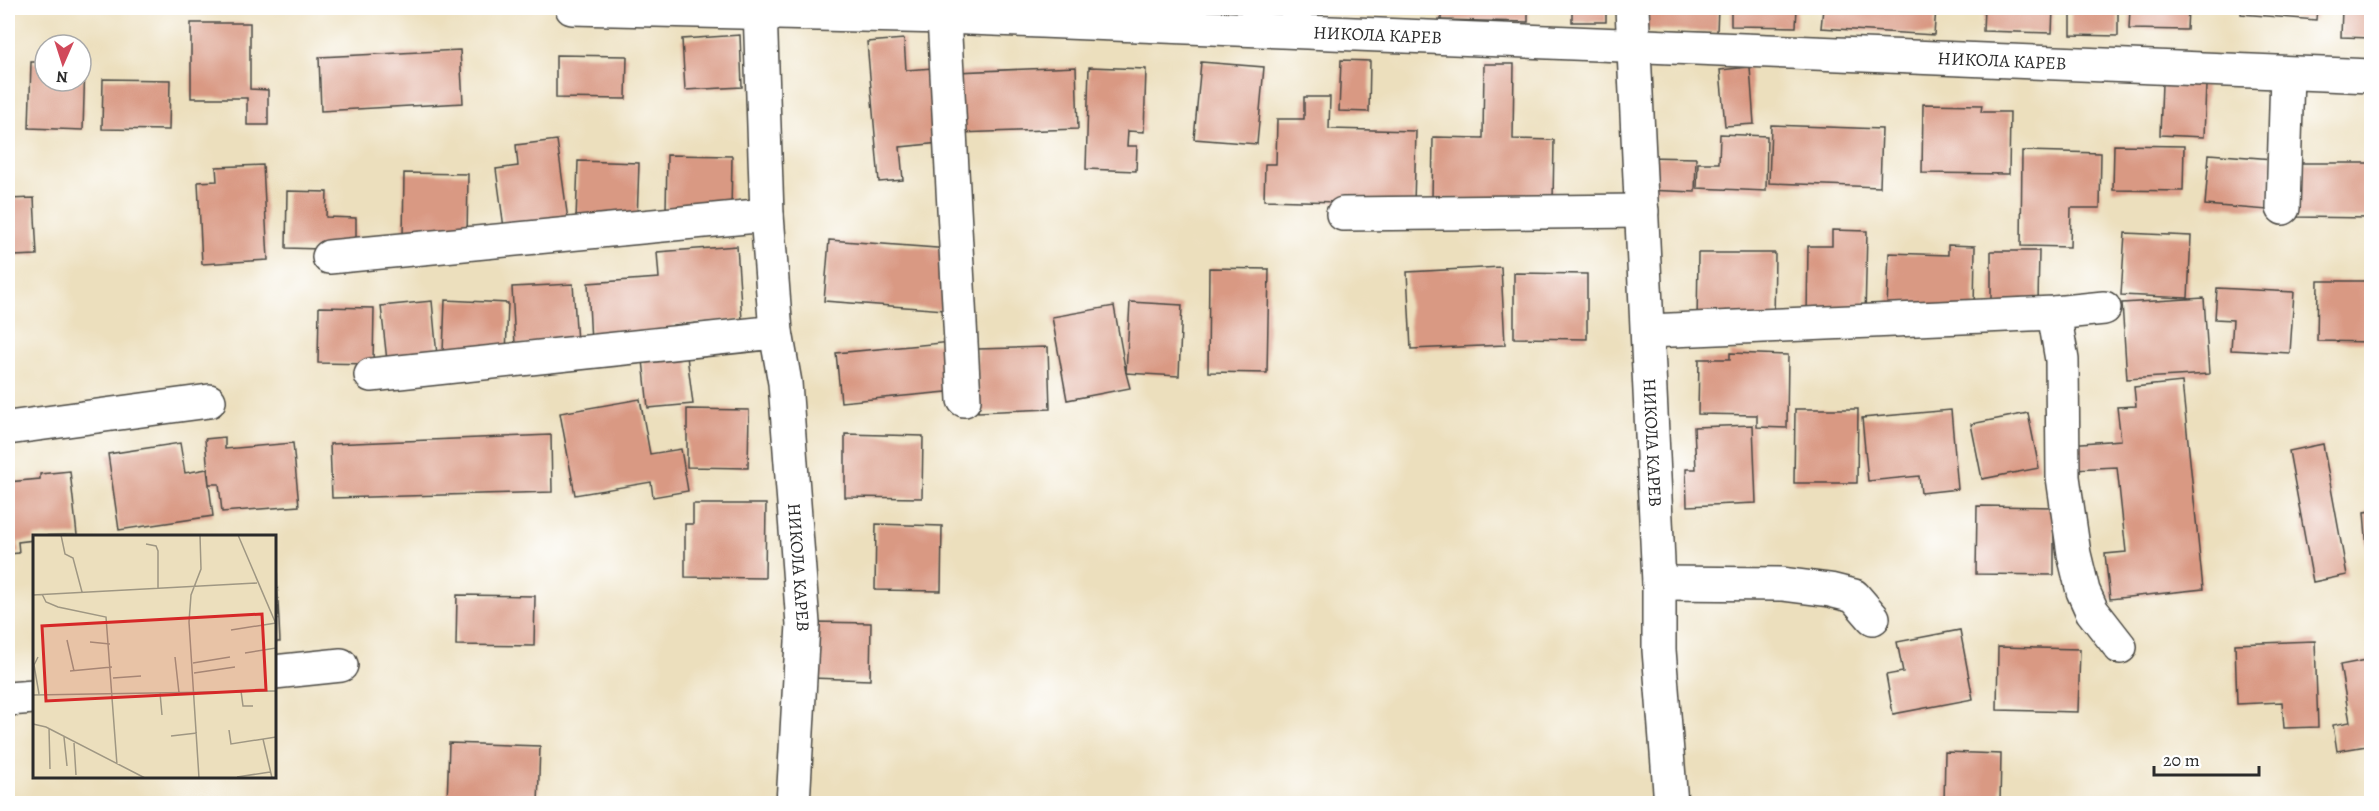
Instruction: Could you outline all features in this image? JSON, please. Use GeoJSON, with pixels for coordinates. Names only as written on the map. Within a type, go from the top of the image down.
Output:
{"type":"FeatureCollection","features":[{"type":"Feature","properties":{"kind":"street","name":"НИКОЛА КАРЕВ"},"geometry":{"type":"LineString","coordinates":[[572,8],[760,10],[944,17],[1027,14],[1141,16],[1633,44],[2372,76]]}},
{"type":"Feature","properties":{"kind":"street"},"geometry":{"type":"LineString","coordinates":[[1632,8],[1633,44]]}},
{"type":"Feature","properties":{"kind":"street","name":"НИКОЛА КАРЕВ"},"geometry":{"type":"LineString","coordinates":[[760,10],[767,215],[776,332],[785,383],[803,624],[793,804]]}},
{"type":"Feature","properties":{"kind":"street"},"geometry":{"type":"LineString","coordinates":[[944,17],[964,400]]}},
{"type":"Feature","properties":{"kind":"street","name":"НИКОЛА КАРЕВ"},"geometry":{"type":"LineString","coordinates":[[1633,44],[1659,583],[1659,650],[1671,804]]}},
{"type":"Feature","properties":{"kind":"street"},"geometry":{"type":"LineString","coordinates":[[2283,208],[2287,74]]}},
{"type":"Feature","properties":{"kind":"street"},"geometry":{"type":"LineString","coordinates":[[1343,214],[1642,211]]}},
{"type":"Feature","properties":{"kind":"street"},"geometry":{"type":"LineString","coordinates":[[329,256],[767,215]]}},
{"type":"Feature","properties":{"kind":"street"},"geometry":{"type":"LineString","coordinates":[[1648,331],[2055,313],[2104,308]]}},
{"type":"Feature","properties":{"kind":"street"},"geometry":{"type":"LineString","coordinates":[[2055,313],[2062,360],[2064,477],[2074,554],[2083,591],[2092,611],[2120,647]]}},
{"type":"Feature","properties":{"kind":"street"},"geometry":{"type":"LineString","coordinates":[[371,375],[776,332]]}},
{"type":"Feature","properties":{"kind":"street"},"geometry":{"type":"LineString","coordinates":[[8,428],[209,401]]}},
{"type":"Feature","properties":{"kind":"street"},"geometry":{"type":"LineString","coordinates":[[1659,583],[1782,584],[1830,590],[1854,596],[1874,618]]}},
{"type":"Feature","properties":{"kind":"street"},"geometry":{"type":"LineString","coordinates":[[276,672],[341,665]]}},
{"type":"Feature","properties":{"kind":"street"},"geometry":{"type":"LineString","coordinates":[[8,699],[33,697]]}},
{"type":"Feature","properties":{"kind":"building"},"geometry":{"type":"Polygon","coordinates":[[[1204,8],[1270,8],[1270,20],[1204,16],[1204,8]]]}},
{"type":"Feature","properties":{"kind":"building"},"geometry":{"type":"Polygon","coordinates":[[[1441,8],[1528,8],[1528,22],[1441,20],[1441,8]]]}},
{"type":"Feature","properties":{"kind":"building"},"geometry":{"type":"Polygon","coordinates":[[[1572,8],[1606,8],[1606,22],[1572,22],[1572,8]]]}},
{"type":"Feature","properties":{"kind":"building"},"geometry":{"type":"Polygon","coordinates":[[[1641,8],[1718,8],[1717,32],[1641,29],[1641,8]]]}},
{"type":"Feature","properties":{"kind":"building"},"geometry":{"type":"Polygon","coordinates":[[[1731,8],[1797,8],[1796,27],[1731,26],[1731,8]]]}},
{"type":"Feature","properties":{"kind":"building"},"geometry":{"type":"Polygon","coordinates":[[[1823,8],[1936,8],[1934,35],[1821,28],[1823,8]]]}},
{"type":"Feature","properties":{"kind":"building"},"geometry":{"type":"Polygon","coordinates":[[[1984,8],[2053,8],[2052,33],[1983,31],[1984,8]]]}},
{"type":"Feature","properties":{"kind":"building"},"geometry":{"type":"Polygon","coordinates":[[[2071,8],[2118,8],[2118,36],[2071,35],[2071,8]]]}},
{"type":"Feature","properties":{"kind":"building"},"geometry":{"type":"Polygon","coordinates":[[[2130,8],[2188,8],[2187,30],[2129,29],[2130,8]]]}},
{"type":"Feature","properties":{"kind":"building"},"geometry":{"type":"Polygon","coordinates":[[[2241,8],[2317,8],[2316,20],[2241,14],[2241,8]]]}},
{"type":"Feature","properties":{"kind":"building"},"geometry":{"type":"Polygon","coordinates":[[[2342,8],[2372,8],[2372,38],[2341,37],[2342,8]]]}},
{"type":"Feature","properties":{"kind":"building"},"geometry":{"type":"Polygon","coordinates":[[[191,23],[250,23],[250,89],[268,90],[268,125],[247,125],[247,98],[191,98],[191,23]]]}},
{"type":"Feature","properties":{"kind":"building"},"geometry":{"type":"Polygon","coordinates":[[[740,35],[742,87],[685,90],[682,39],[740,35]]]}},
{"type":"Feature","properties":{"kind":"building"},"geometry":{"type":"Polygon","coordinates":[[[904,39],[906,70],[933,68],[940,143],[900,147],[903,180],[879,182],[867,42],[904,39]]]}},
{"type":"Feature","properties":{"kind":"building"},"geometry":{"type":"Polygon","coordinates":[[[460,50],[463,103],[321,111],[319,57],[460,50]]]}},
{"type":"Feature","properties":{"kind":"building"},"geometry":{"type":"Polygon","coordinates":[[[556,55],[627,56],[626,99],[556,98],[556,55]]]}},
{"type":"Feature","properties":{"kind":"building"},"geometry":{"type":"Polygon","coordinates":[[[1341,60],[1370,61],[1369,112],[1339,111],[1341,60]]]}},
{"type":"Feature","properties":{"kind":"building"},"geometry":{"type":"Polygon","coordinates":[[[31,62],[33,62],[33,93],[84,93],[83,130],[29,128],[31,62]]]}},
{"type":"Feature","properties":{"kind":"building"},"geometry":{"type":"Polygon","coordinates":[[[1201,62],[1264,67],[1257,144],[1194,139],[1201,62]]]}},
{"type":"Feature","properties":{"kind":"building"},"geometry":{"type":"Polygon","coordinates":[[[1484,64],[1514,64],[1513,139],[1554,140],[1553,202],[1432,200],[1433,137],[1483,138],[1484,64]]]}},
{"type":"Feature","properties":{"kind":"building"},"geometry":{"type":"Polygon","coordinates":[[[1076,67],[1078,129],[958,133],[956,72],[1076,67]]]}},
{"type":"Feature","properties":{"kind":"building"},"geometry":{"type":"Polygon","coordinates":[[[1089,67],[1146,69],[1144,132],[1128,131],[1127,146],[1137,146],[1136,171],[1086,169],[1089,67]]]}},
{"type":"Feature","properties":{"kind":"building"},"geometry":{"type":"Polygon","coordinates":[[[1750,67],[1754,124],[1725,126],[1720,70],[1750,67]]]}},
{"type":"Feature","properties":{"kind":"building"},"geometry":{"type":"Polygon","coordinates":[[[103,79],[170,80],[169,130],[102,129],[103,79]]]}},
{"type":"Feature","properties":{"kind":"building"},"geometry":{"type":"Polygon","coordinates":[[[2162,83],[2206,85],[2204,137],[2160,135],[2162,83]]]}},
{"type":"Feature","properties":{"kind":"building"},"geometry":{"type":"Polygon","coordinates":[[[1304,97],[1330,97],[1329,129],[1416,131],[1414,204],[1264,200],[1265,164],[1276,164],[1277,119],[1304,119],[1304,97]]]}},
{"type":"Feature","properties":{"kind":"building"},"geometry":{"type":"Polygon","coordinates":[[[1923,104],[1982,105],[1981,112],[2010,112],[2009,174],[1922,173],[1923,104]]]}},
{"type":"Feature","properties":{"kind":"building"},"geometry":{"type":"Polygon","coordinates":[[[1771,125],[1882,129],[1880,187],[1769,183],[1771,125]]]}},
{"type":"Feature","properties":{"kind":"building"},"geometry":{"type":"Polygon","coordinates":[[[1720,134],[1767,136],[1766,191],[1697,188],[1698,163],[1719,163],[1720,134]]]}},
{"type":"Feature","properties":{"kind":"building"},"geometry":{"type":"Polygon","coordinates":[[[557,140],[568,220],[504,228],[496,169],[518,166],[516,145],[557,140]]]}},
{"type":"Feature","properties":{"kind":"building"},"geometry":{"type":"Polygon","coordinates":[[[2114,145],[2184,146],[2183,191],[2113,190],[2114,145]]]}},
{"type":"Feature","properties":{"kind":"building"},"geometry":{"type":"Polygon","coordinates":[[[2022,151],[2101,153],[2100,208],[2071,208],[2070,247],[2021,246],[2022,151]]]}},
{"type":"Feature","properties":{"kind":"building"},"geometry":{"type":"Polygon","coordinates":[[[2209,154],[2273,159],[2268,210],[2205,205],[2209,154]]]}},
{"type":"Feature","properties":{"kind":"building"},"geometry":{"type":"Polygon","coordinates":[[[667,155],[732,156],[731,213],[666,211],[667,155]]]}},
{"type":"Feature","properties":{"kind":"building"},"geometry":{"type":"Polygon","coordinates":[[[1645,157],[1696,158],[1695,192],[1644,190],[1645,157]]]}},
{"type":"Feature","properties":{"kind":"building"},"geometry":{"type":"Polygon","coordinates":[[[578,161],[639,163],[637,221],[576,220],[578,161]]]}},
{"type":"Feature","properties":{"kind":"building"},"geometry":{"type":"Polygon","coordinates":[[[2296,163],[2372,163],[2372,218],[2295,217],[2296,163]]]}},
{"type":"Feature","properties":{"kind":"building"},"geometry":{"type":"Polygon","coordinates":[[[263,165],[268,260],[202,264],[198,182],[217,181],[216,167],[263,165]]]}},
{"type":"Feature","properties":{"kind":"building"},"geometry":{"type":"Polygon","coordinates":[[[404,173],[468,174],[467,239],[403,237],[404,173]]]}},
{"type":"Feature","properties":{"kind":"building"},"geometry":{"type":"Polygon","coordinates":[[[287,191],[327,192],[326,217],[356,218],[356,250],[286,248],[287,191]]]}},
{"type":"Feature","properties":{"kind":"building"},"geometry":{"type":"Polygon","coordinates":[[[34,198],[37,255],[13,256],[14,272],[8,272],[8,199],[34,198]]]}},
{"type":"Feature","properties":{"kind":"building"},"geometry":{"type":"Polygon","coordinates":[[[1832,230],[1867,231],[1865,317],[1807,316],[1808,246],[1832,246],[1832,230]]]}},
{"type":"Feature","properties":{"kind":"building"},"geometry":{"type":"Polygon","coordinates":[[[2125,233],[2191,236],[2188,298],[2121,295],[2125,233]]]}},
{"type":"Feature","properties":{"kind":"building"},"geometry":{"type":"Polygon","coordinates":[[[829,240],[950,249],[945,310],[824,301],[829,240]]]}},
{"type":"Feature","properties":{"kind":"building"},"geometry":{"type":"Polygon","coordinates":[[[1948,245],[1975,246],[1974,311],[1887,309],[1889,253],[1948,255],[1948,245]]]}},
{"type":"Feature","properties":{"kind":"building"},"geometry":{"type":"Polygon","coordinates":[[[737,246],[742,320],[673,325],[673,337],[591,343],[588,283],[659,278],[657,252],[737,246]]]}},
{"type":"Feature","properties":{"kind":"building"},"geometry":{"type":"Polygon","coordinates":[[[1991,251],[2039,251],[2038,304],[1991,304],[1991,251]]]}},
{"type":"Feature","properties":{"kind":"building"},"geometry":{"type":"Polygon","coordinates":[[[1698,253],[1775,253],[1774,325],[1697,325],[1698,253]]]}},
{"type":"Feature","properties":{"kind":"building"},"geometry":{"type":"Polygon","coordinates":[[[1501,267],[1505,345],[1411,349],[1407,272],[1501,267]]]}},
{"type":"Feature","properties":{"kind":"building"},"geometry":{"type":"Polygon","coordinates":[[[1209,268],[1269,269],[1267,373],[1208,372],[1209,268]]]}},
{"type":"Feature","properties":{"kind":"building"},"geometry":{"type":"Polygon","coordinates":[[[1514,273],[1587,274],[1587,339],[1514,338],[1514,273]]]}},
{"type":"Feature","properties":{"kind":"building"},"geometry":{"type":"Polygon","coordinates":[[[2318,281],[2372,281],[2372,342],[2317,341],[2318,281]]]}},
{"type":"Feature","properties":{"kind":"building"},"geometry":{"type":"Polygon","coordinates":[[[573,284],[577,342],[515,345],[512,287],[573,284]]]}},
{"type":"Feature","properties":{"kind":"building"},"geometry":{"type":"Polygon","coordinates":[[[2217,288],[2294,292],[2290,353],[2231,350],[2233,320],[2215,319],[2217,288]]]}},
{"type":"Feature","properties":{"kind":"building"},"geometry":{"type":"Polygon","coordinates":[[[2204,298],[2209,374],[2127,379],[2122,303],[2204,298]]]}},
{"type":"Feature","properties":{"kind":"building"},"geometry":{"type":"Polygon","coordinates":[[[445,300],[508,303],[506,354],[443,352],[445,300]]]}},
{"type":"Feature","properties":{"kind":"building"},"geometry":{"type":"Polygon","coordinates":[[[432,301],[437,356],[387,361],[381,306],[432,301]]]}},
{"type":"Feature","properties":{"kind":"building"},"geometry":{"type":"Polygon","coordinates":[[[1130,302],[1182,305],[1179,376],[1126,373],[1130,302]]]}},
{"type":"Feature","properties":{"kind":"building"},"geometry":{"type":"Polygon","coordinates":[[[1114,306],[1130,388],[1067,400],[1052,317],[1114,306]]]}},
{"type":"Feature","properties":{"kind":"building"},"geometry":{"type":"Polygon","coordinates":[[[319,307],[374,308],[373,364],[318,363],[319,307]]]}},
{"type":"Feature","properties":{"kind":"building"},"geometry":{"type":"Polygon","coordinates":[[[952,342],[957,391],[841,402],[836,353],[952,342]]]}},
{"type":"Feature","properties":{"kind":"building"},"geometry":{"type":"Polygon","coordinates":[[[1048,347],[1050,409],[978,412],[977,349],[1048,347]]]}},
{"type":"Feature","properties":{"kind":"building"},"geometry":{"type":"Polygon","coordinates":[[[1730,353],[1788,355],[1787,428],[1757,427],[1757,415],[1698,414],[1699,359],[1730,359],[1730,353]]]}},
{"type":"Feature","properties":{"kind":"building"},"geometry":{"type":"Polygon","coordinates":[[[687,356],[693,404],[648,408],[643,360],[687,356]]]}},
{"type":"Feature","properties":{"kind":"building"},"geometry":{"type":"Polygon","coordinates":[[[2182,382],[2203,589],[2110,599],[2105,554],[2126,552],[2117,467],[2072,469],[2069,444],[2121,440],[2117,407],[2136,406],[2134,387],[2182,382]]]}},
{"type":"Feature","properties":{"kind":"building"},"geometry":{"type":"Polygon","coordinates":[[[640,399],[650,454],[681,449],[688,491],[653,497],[651,482],[575,495],[560,413],[640,399]]]}},
{"type":"Feature","properties":{"kind":"building"},"geometry":{"type":"Polygon","coordinates":[[[687,409],[749,410],[748,468],[687,467],[687,409]]]}},
{"type":"Feature","properties":{"kind":"building"},"geometry":{"type":"Polygon","coordinates":[[[1795,409],[1858,409],[1857,483],[1794,483],[1795,409]]]}},
{"type":"Feature","properties":{"kind":"building"},"geometry":{"type":"Polygon","coordinates":[[[1951,410],[1958,489],[1921,493],[1919,476],[1868,481],[1862,418],[1951,410]]]}},
{"type":"Feature","properties":{"kind":"building"},"geometry":{"type":"Polygon","coordinates":[[[2028,413],[2039,468],[1982,479],[1971,424],[2028,413]]]}},
{"type":"Feature","properties":{"kind":"building"},"geometry":{"type":"Polygon","coordinates":[[[1753,425],[1756,503],[1687,506],[1686,469],[1696,469],[1694,427],[1753,425]]]}},
{"type":"Feature","properties":{"kind":"building"},"geometry":{"type":"Polygon","coordinates":[[[845,434],[923,436],[922,498],[845,497],[845,434]]]}},
{"type":"Feature","properties":{"kind":"building"},"geometry":{"type":"Polygon","coordinates":[[[551,435],[552,492],[332,498],[330,444],[551,435]]]}},
{"type":"Feature","properties":{"kind":"building"},"geometry":{"type":"Polygon","coordinates":[[[225,437],[225,449],[293,443],[299,506],[222,512],[219,484],[209,484],[205,439],[225,437]]]}},
{"type":"Feature","properties":{"kind":"building"},"geometry":{"type":"Polygon","coordinates":[[[180,443],[185,473],[207,469],[213,516],[119,530],[108,454],[180,443]]]}},
{"type":"Feature","properties":{"kind":"building"},"geometry":{"type":"Polygon","coordinates":[[[2323,444],[2347,575],[2313,582],[2289,451],[2323,444]]]}},
{"type":"Feature","properties":{"kind":"building"},"geometry":{"type":"Polygon","coordinates":[[[70,471],[77,535],[33,535],[33,540],[18,542],[19,553],[8,554],[8,482],[40,479],[40,474],[70,471]]]}},
{"type":"Feature","properties":{"kind":"building"},"geometry":{"type":"Polygon","coordinates":[[[693,504],[766,504],[765,578],[685,577],[685,524],[693,524],[693,504]]]}},
{"type":"Feature","properties":{"kind":"building"},"geometry":{"type":"Polygon","coordinates":[[[1977,506],[2054,507],[2054,575],[1976,574],[1977,506]]]}},
{"type":"Feature","properties":{"kind":"building"},"geometry":{"type":"Polygon","coordinates":[[[2372,511],[2372,574],[2369,574],[2364,512],[2372,511]]]}},
{"type":"Feature","properties":{"kind":"building"},"geometry":{"type":"Polygon","coordinates":[[[876,524],[942,526],[941,591],[875,590],[876,524]]]}},
{"type":"Feature","properties":{"kind":"building"},"geometry":{"type":"Polygon","coordinates":[[[276,560],[280,642],[276,642],[276,560]]]}},
{"type":"Feature","properties":{"kind":"building"},"geometry":{"type":"Polygon","coordinates":[[[457,595],[535,596],[534,646],[456,645],[457,595]]]}},
{"type":"Feature","properties":{"kind":"building"},"geometry":{"type":"Polygon","coordinates":[[[812,622],[871,623],[870,680],[811,678],[812,622]]]}},
{"type":"Feature","properties":{"kind":"building"},"geometry":{"type":"Polygon","coordinates":[[[1960,630],[1973,699],[1893,714],[1886,675],[1903,672],[1897,642],[1960,630]]]}},
{"type":"Feature","properties":{"kind":"building"},"geometry":{"type":"Polygon","coordinates":[[[2315,641],[2318,727],[2284,728],[2282,702],[2237,704],[2235,644],[2315,641]]]}},
{"type":"Feature","properties":{"kind":"building"},"geometry":{"type":"Polygon","coordinates":[[[1998,647],[2080,649],[2078,712],[1997,710],[1998,647]]]}},
{"type":"Feature","properties":{"kind":"building"},"geometry":{"type":"Polygon","coordinates":[[[2372,659],[2372,745],[2337,751],[2333,725],[2350,722],[2340,665],[2372,659]]]}},
{"type":"Feature","properties":{"kind":"building"},"geometry":{"type":"Polygon","coordinates":[[[449,743],[540,746],[538,804],[447,804],[449,743]]]}},
{"type":"Feature","properties":{"kind":"building"},"geometry":{"type":"Polygon","coordinates":[[[1945,752],[2001,754],[2000,804],[1944,804],[1945,752]]]}}]}
